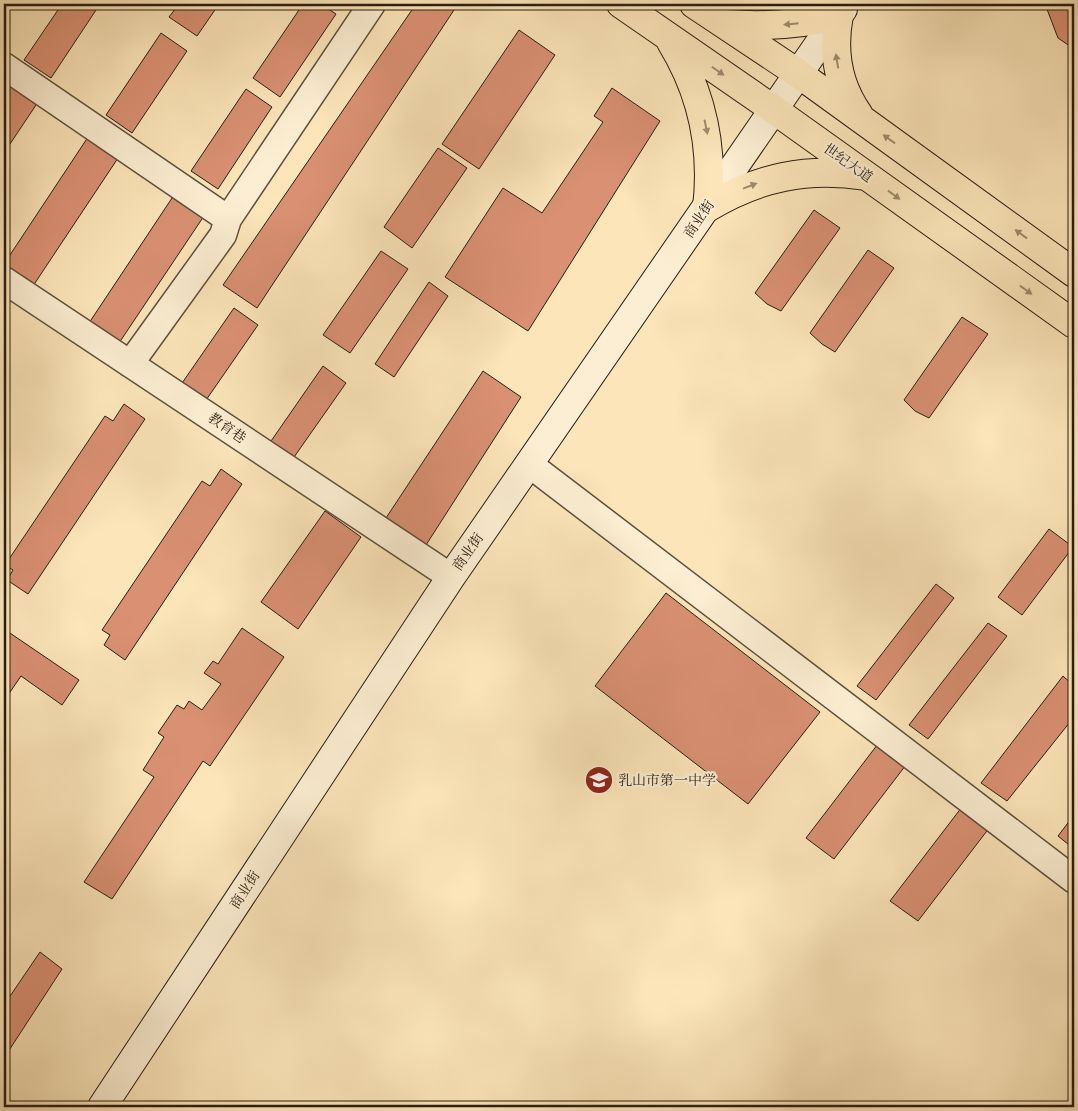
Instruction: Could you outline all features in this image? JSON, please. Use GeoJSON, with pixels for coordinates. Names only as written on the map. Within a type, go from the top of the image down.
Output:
{"type":"FeatureCollection","features":[{"type":"Feature","properties":{"kind":"main road","name":"世纪大道"},"geometry":{"type":"LineString","coordinates":[[621,4],[1074,324]]}},
{"type":"Feature","properties":{"kind":"main road"},"geometry":{"type":"LineString","coordinates":[[694,4],[799,74],[1074,273]]}},
{"type":"Feature","properties":{"kind":"main road"},"geometry":{"type":"LineString","coordinates":[[725,24],[787,25],[842,9],[835,44],[840,75],[854,107],[864,121]]}},
{"type":"Feature","properties":{"kind":"main road"},"geometry":{"type":"LineString","coordinates":[[666,35],[688,74],[702,108],[710,159],[707,208]]}},
{"type":"Feature","properties":{"kind":"main road"},"geometry":{"type":"LineString","coordinates":[[707,208],[747,186],[791,174],[816,172],[867,176]]}},
{"type":"Feature","properties":{"kind":"street"},"geometry":{"type":"LineString","coordinates":[[130,364],[223,235],[228,219],[372,4]]}},
{"type":"Feature","properties":{"kind":"street","name":"商业街"},"geometry":{"type":"LineString","coordinates":[[102,1107],[451,577],[707,208],[842,9]]}},
{"type":"Feature","properties":{"kind":"street"},"geometry":{"type":"LineString","coordinates":[[4,66],[228,219]]}},
{"type":"Feature","properties":{"kind":"street","name":"教育巷"},"geometry":{"type":"LineString","coordinates":[[4,280],[451,577]]}},
{"type":"Feature","properties":{"kind":"street"},"geometry":{"type":"LineString","coordinates":[[529,464],[1074,880]]}},
{"type":"Feature","properties":{"kind":"building"},"geometry":{"type":"Polygon","coordinates":[[[62,4],[100,4],[51,78],[24,60],[62,4]]]}},
{"type":"Feature","properties":{"kind":"building"},"geometry":{"type":"Polygon","coordinates":[[[179,4],[219,4],[197,36],[169,17],[179,4]]]}},
{"type":"Feature","properties":{"kind":"building"},"geometry":{"type":"Polygon","coordinates":[[[303,4],[321,4],[336,14],[280,97],[253,78],[303,4]]]}},
{"type":"Feature","properties":{"kind":"building"},"geometry":{"type":"Polygon","coordinates":[[[416,4],[458,4],[257,308],[223,285],[416,4]]]}},
{"type":"Feature","properties":{"kind":"building"},"geometry":{"type":"Polygon","coordinates":[[[1045,4],[1074,4],[1074,49],[1058,38],[1045,4]]]}},
{"type":"Feature","properties":{"kind":"building"},"geometry":{"type":"Polygon","coordinates":[[[519,30],[555,55],[479,169],[442,144],[519,30]]]}},
{"type":"Feature","properties":{"kind":"building"},"geometry":{"type":"Polygon","coordinates":[[[161,33],[187,51],[132,133],[106,115],[161,33]]]}},
{"type":"Feature","properties":{"kind":"building"},"geometry":{"type":"Polygon","coordinates":[[[14,72],[44,93],[4,153],[4,88],[14,72]]]}},
{"type":"Feature","properties":{"kind":"building"},"geometry":{"type":"Polygon","coordinates":[[[612,88],[660,121],[528,331],[445,277],[503,188],[542,213],[603,122],[594,116],[612,88]]]}},
{"type":"Feature","properties":{"kind":"building"},"geometry":{"type":"Polygon","coordinates":[[[246,89],[272,107],[218,189],[191,171],[246,89]]]}},
{"type":"Feature","properties":{"kind":"building"},"geometry":{"type":"Polygon","coordinates":[[[96,125],[126,146],[33,286],[4,266],[4,264],[96,125]]]}},
{"type":"Feature","properties":{"kind":"building"},"geometry":{"type":"Polygon","coordinates":[[[438,148],[467,168],[412,248],[384,227],[438,148]]]}},
{"type":"Feature","properties":{"kind":"building"},"geometry":{"type":"Polygon","coordinates":[[[182,183],[212,204],[119,343],[89,323],[182,183]]]}},
{"type":"Feature","properties":{"kind":"building"},"geometry":{"type":"Polygon","coordinates":[[[814,210],[840,228],[781,311],[767,304],[755,293],[814,210]]]}},
{"type":"Feature","properties":{"kind":"building"},"geometry":{"type":"Polygon","coordinates":[[[868,250],[894,268],[835,352],[810,333],[868,250]]]}},
{"type":"Feature","properties":{"kind":"building"},"geometry":{"type":"Polygon","coordinates":[[[381,251],[408,269],[350,353],[323,335],[381,251]]]}},
{"type":"Feature","properties":{"kind":"building"},"geometry":{"type":"Polygon","coordinates":[[[429,282],[448,296],[394,377],[375,364],[429,282]]]}},
{"type":"Feature","properties":{"kind":"building"},"geometry":{"type":"Polygon","coordinates":[[[234,308],[258,325],[204,403],[180,386],[234,308]]]}},
{"type":"Feature","properties":{"kind":"building"},"geometry":{"type":"Polygon","coordinates":[[[962,317],[988,334],[929,418],[915,411],[904,400],[962,317]]]}},
{"type":"Feature","properties":{"kind":"building"},"geometry":{"type":"Polygon","coordinates":[[[323,366],[346,383],[292,460],[269,444],[323,366]]]}},
{"type":"Feature","properties":{"kind":"building"},"geometry":{"type":"Polygon","coordinates":[[[483,371],[521,397],[426,545],[386,518],[483,371]]]}},
{"type":"Feature","properties":{"kind":"building"},"geometry":{"type":"Polygon","coordinates":[[[124,404],[145,419],[28,594],[7,580],[13,570],[5,565],[105,416],[113,421],[124,404]]]}},
{"type":"Feature","properties":{"kind":"building"},"geometry":{"type":"Polygon","coordinates":[[[221,469],[242,484],[125,660],[104,645],[110,635],[102,630],[202,481],[210,486],[221,469]]]}},
{"type":"Feature","properties":{"kind":"building"},"geometry":{"type":"Polygon","coordinates":[[[325,511],[361,537],[298,629],[261,602],[325,511]]]}},
{"type":"Feature","properties":{"kind":"building"},"geometry":{"type":"Polygon","coordinates":[[[1049,529],[1073,547],[1022,615],[998,597],[1049,529]]]}},
{"type":"Feature","properties":{"kind":"building"},"geometry":{"type":"Polygon","coordinates":[[[936,584],[954,598],[876,700],[857,686],[936,584]]]}},
{"type":"Feature","properties":{"kind":"building"},"geometry":{"type":"Polygon","coordinates":[[[666,593],[820,712],[748,804],[595,686],[666,593]]]}},
{"type":"Feature","properties":{"kind":"building"},"geometry":{"type":"Polygon","coordinates":[[[988,623],[1007,636],[928,739],[909,725],[988,623]]]}},
{"type":"Feature","properties":{"kind":"building"},"geometry":{"type":"Polygon","coordinates":[[[242,628],[284,657],[210,766],[203,761],[112,899],[84,882],[154,777],[143,770],[164,737],[158,733],[177,705],[184,709],[189,701],[202,710],[221,684],[204,673],[213,661],[218,664],[242,628]]]}},
{"type":"Feature","properties":{"kind":"building"},"geometry":{"type":"Polygon","coordinates":[[[4,629],[79,680],[62,705],[21,676],[4,701],[4,629]]]}},
{"type":"Feature","properties":{"kind":"building"},"geometry":{"type":"Polygon","coordinates":[[[1063,676],[1074,686],[1074,717],[1007,801],[981,783],[1063,676]]]}},
{"type":"Feature","properties":{"kind":"building"},"geometry":{"type":"Polygon","coordinates":[[[881,740],[909,761],[834,859],[806,838],[881,740]]]}},
{"type":"Feature","properties":{"kind":"building"},"geometry":{"type":"Polygon","coordinates":[[[965,803],[993,823],[918,921],[890,901],[965,803]]]}},
{"type":"Feature","properties":{"kind":"building"},"geometry":{"type":"Polygon","coordinates":[[[1074,815],[1074,849],[1058,836],[1074,815]]]}},
{"type":"Feature","properties":{"kind":"building"},"geometry":{"type":"Polygon","coordinates":[[[40,952],[62,969],[4,1058],[4,1005],[40,952]]]}},
{"type":"Feature","properties":{"kind":"place","name":"乳山市第一中学"},"geometry":{"type":"Point","coordinates":[599,780]}}]}
